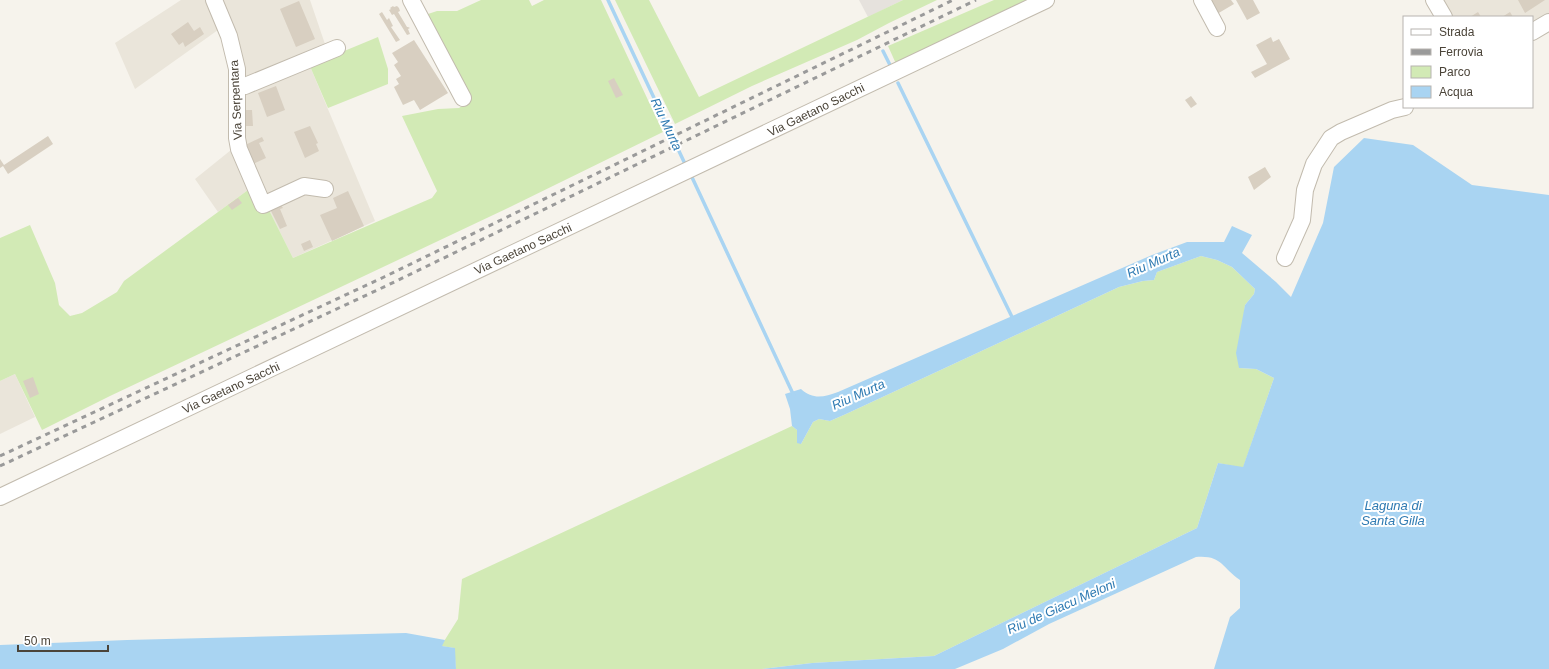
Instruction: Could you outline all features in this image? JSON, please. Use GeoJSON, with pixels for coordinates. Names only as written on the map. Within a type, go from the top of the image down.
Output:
{"type":"FeatureCollection","features":[{"type":"Feature","properties":{"kind":"street","name":"Via Serpentara"},"geometry":{"type":"LineString","coordinates":[[214,0],[229,36],[237,69],[237,138],[239,149],[263,205],[304,186],[325,189]]}},
{"type":"Feature","properties":{"kind":"street"},"geometry":{"type":"LineString","coordinates":[[411,0],[463,98]]}},
{"type":"Feature","properties":{"kind":"street","name":"Via Gaetano Sacchi"},"geometry":{"type":"LineString","coordinates":[[0,497],[1046,0]]}},
{"type":"Feature","properties":{"kind":"street"},"geometry":{"type":"LineString","coordinates":[[1202,0],[1217,28]]}},
{"type":"Feature","properties":{"kind":"street"},"geometry":{"type":"LineString","coordinates":[[1434,0],[1443,16]]}},
{"type":"Feature","properties":{"kind":"street"},"geometry":{"type":"LineString","coordinates":[[1533,31],[1549,22]]}},
{"type":"Feature","properties":{"kind":"street"},"geometry":{"type":"LineString","coordinates":[[237,85],[245,86],[337,48]]}},
{"type":"Feature","properties":{"kind":"street"},"geometry":{"type":"LineString","coordinates":[[1284,258],[1302,220],[1305,190],[1314,164],[1331,138],[1341,132],[1392,110],[1403,107]]}},
{"type":"Feature","properties":{"kind":"shaded area"},"geometry":{"type":"Polygon","coordinates":[[[181,0],[310,0],[326,47],[309,64],[375,221],[293,258],[268,208],[260,213],[248,190],[218,212],[195,179],[231,150],[231,82],[223,38],[218,30],[135,89],[115,43],[181,0]]]}},
{"type":"Feature","properties":{"kind":"shaded area"},"geometry":{"type":"Polygon","coordinates":[[[859,0],[903,0],[868,17],[859,0]]]}},
{"type":"Feature","properties":{"kind":"shaded area"},"geometry":{"type":"Polygon","coordinates":[[[1425,0],[1549,0],[1549,26],[1533,34],[1533,16],[1434,16],[1425,0]]]}},
{"type":"Feature","properties":{"kind":"shaded area"},"geometry":{"type":"Polygon","coordinates":[[[15,374],[35,417],[0,434],[0,381],[15,374]]]}},
{"type":"Feature","properties":{"kind":"green space"},"geometry":{"type":"Polygon","coordinates":[[[481,0],[529,0],[532,6],[544,0],[601,0],[663,132],[508,208],[110,396],[42,430],[15,374],[0,381],[0,238],[30,225],[55,283],[59,305],[70,316],[82,313],[117,292],[124,281],[248,190],[260,213],[268,208],[293,258],[432,198],[437,191],[402,116],[438,109],[459,108],[469,101],[462,80],[428,14],[437,11],[457,11],[481,0]]]}},
{"type":"Feature","properties":{"kind":"green space"},"geometry":{"type":"Polygon","coordinates":[[[615,0],[649,0],[699,97],[903,0],[937,0],[857,40],[752,86],[675,124],[615,0]]]}},
{"type":"Feature","properties":{"kind":"green space"},"geometry":{"type":"Polygon","coordinates":[[[994,0],[1032,0],[897,66],[888,46],[994,0]]]}},
{"type":"Feature","properties":{"kind":"green space"},"geometry":{"type":"Polygon","coordinates":[[[378,37],[388,69],[388,84],[328,108],[309,64],[378,37]]]}},
{"type":"Feature","properties":{"kind":"green space"},"geometry":{"type":"Polygon","coordinates":[[[1201,256],[1217,260],[1232,267],[1255,289],[1254,294],[1245,305],[1239,368],[1256,369],[1274,378],[1243,468],[1218,463],[1197,528],[934,656],[812,663],[762,669],[456,669],[454,648],[441,646],[458,619],[462,579],[792,426],[797,430],[801,444],[813,422],[819,419],[830,421],[1119,287],[1154,280],[1157,272],[1201,256]]]}},
{"type":"Feature","properties":{"kind":"water","name":"Laguna di Santa Gilla"},"geometry":{"type":"Polygon","coordinates":[[[1364,138],[1413,145],[1472,185],[1549,195],[1549,669],[1214,669],[1230,617],[1240,608],[1240,580],[1216,560],[1205,557],[1196,557],[1049,624],[1003,649],[955,669],[762,669],[812,663],[934,656],[1197,528],[1218,463],[1243,467],[1274,378],[1256,369],[1239,368],[1236,353],[1245,305],[1254,294],[1255,289],[1232,267],[1217,260],[1201,256],[1157,272],[1154,280],[1119,287],[830,421],[819,419],[813,422],[801,444],[797,443],[797,430],[792,426],[790,409],[785,394],[801,389],[814,396],[828,395],[838,392],[1152,255],[1187,242],[1224,242],[1232,226],[1252,235],[1242,253],[1291,297],[1323,223],[1334,167],[1364,138]]]}},
{"type":"Feature","properties":{"kind":"water"},"geometry":{"type":"Polygon","coordinates":[[[406,633],[445,640],[442,646],[455,648],[456,669],[0,669],[0,645],[127,640],[406,633]]]}},
{"type":"Feature","properties":{"kind":"building"},"geometry":{"type":"Polygon","coordinates":[[[1209,0],[1231,0],[1234,4],[1217,14],[1209,0]]]}},
{"type":"Feature","properties":{"kind":"building"},"geometry":{"type":"Polygon","coordinates":[[[1236,0],[1253,0],[1260,13],[1247,20],[1236,0]]]}},
{"type":"Feature","properties":{"kind":"building"},"geometry":{"type":"Polygon","coordinates":[[[1518,0],[1545,0],[1525,13],[1518,0]]]}},
{"type":"Feature","properties":{"kind":"building"},"geometry":{"type":"Polygon","coordinates":[[[299,1],[315,39],[296,47],[280,9],[299,1]]]}},
{"type":"Feature","properties":{"kind":"building"},"geometry":{"type":"Polygon","coordinates":[[[393,6],[397,6],[399,8],[400,11],[398,12],[407,27],[410,28],[408,29],[410,34],[407,35],[394,14],[392,15],[389,10],[393,6]]]}},
{"type":"Feature","properties":{"kind":"building"},"geometry":{"type":"Polygon","coordinates":[[[382,12],[387,20],[389,18],[393,26],[391,27],[400,40],[396,42],[379,14],[382,12]]]}},
{"type":"Feature","properties":{"kind":"building"},"geometry":{"type":"Polygon","coordinates":[[[1478,12],[1480,16],[1472,16],[1478,12]]]}},
{"type":"Feature","properties":{"kind":"building"},"geometry":{"type":"Polygon","coordinates":[[[1510,12],[1512,16],[1504,16],[1510,12]]]}},
{"type":"Feature","properties":{"kind":"building"},"geometry":{"type":"Polygon","coordinates":[[[188,22],[194,31],[200,27],[204,34],[185,47],[183,42],[179,45],[171,34],[188,22]]]}},
{"type":"Feature","properties":{"kind":"building"},"geometry":{"type":"Polygon","coordinates":[[[1271,37],[1273,42],[1279,39],[1290,59],[1255,78],[1251,72],[1267,64],[1256,45],[1271,37]]]}},
{"type":"Feature","properties":{"kind":"building"},"geometry":{"type":"Polygon","coordinates":[[[414,40],[448,93],[420,110],[414,100],[403,105],[394,87],[399,84],[396,79],[401,76],[394,65],[398,62],[392,53],[414,40]]]}},
{"type":"Feature","properties":{"kind":"building"},"geometry":{"type":"Polygon","coordinates":[[[614,78],[623,95],[616,98],[608,81],[614,78]]]}},
{"type":"Feature","properties":{"kind":"building"},"geometry":{"type":"Polygon","coordinates":[[[276,86],[285,110],[267,117],[258,93],[276,86]]]}},
{"type":"Feature","properties":{"kind":"building"},"geometry":{"type":"Polygon","coordinates":[[[1191,96],[1197,104],[1191,108],[1185,100],[1191,96]]]}},
{"type":"Feature","properties":{"kind":"building"},"geometry":{"type":"Polygon","coordinates":[[[242,110],[252,110],[253,126],[242,126],[242,110]]]}},
{"type":"Feature","properties":{"kind":"building"},"geometry":{"type":"Polygon","coordinates":[[[310,126],[318,143],[316,144],[319,151],[305,158],[294,132],[310,126]]]}},
{"type":"Feature","properties":{"kind":"building"},"geometry":{"type":"Polygon","coordinates":[[[48,136],[53,144],[8,174],[3,166],[0,168],[0,159],[4,165],[48,136]]]}},
{"type":"Feature","properties":{"kind":"building"},"geometry":{"type":"Polygon","coordinates":[[[262,137],[264,141],[259,143],[266,158],[251,165],[243,146],[262,137]]]}},
{"type":"Feature","properties":{"kind":"building"},"geometry":{"type":"Polygon","coordinates":[[[1265,167],[1271,177],[1254,190],[1248,177],[1265,167]]]}},
{"type":"Feature","properties":{"kind":"building"},"geometry":{"type":"Polygon","coordinates":[[[348,191],[364,226],[332,241],[320,215],[337,208],[333,198],[348,191]]]}},
{"type":"Feature","properties":{"kind":"building"},"geometry":{"type":"Polygon","coordinates":[[[238,198],[242,203],[232,210],[228,205],[238,198]]]}},
{"type":"Feature","properties":{"kind":"building"},"geometry":{"type":"Polygon","coordinates":[[[280,204],[283,208],[280,209],[287,226],[280,229],[270,209],[280,204]]]}},
{"type":"Feature","properties":{"kind":"building"},"geometry":{"type":"Polygon","coordinates":[[[310,240],[313,247],[304,251],[301,244],[310,240]]]}},
{"type":"Feature","properties":{"kind":"building"},"geometry":{"type":"Polygon","coordinates":[[[33,377],[39,394],[30,398],[23,381],[33,377]]]}},
{"type":"Feature","properties":{"kind":"waterway","name":"Riu Murta"},"geometry":{"type":"LineString","coordinates":[[608,0],[686,166]]}},
{"type":"Feature","properties":{"kind":"waterway"},"geometry":{"type":"LineString","coordinates":[[883,51],[890,65]]}},
{"type":"Feature","properties":{"kind":"waterway"},"geometry":{"type":"LineString","coordinates":[[898,83],[1013,319]]}},
{"type":"Feature","properties":{"kind":"waterway","name":"Riu Murta"},"geometry":{"type":"LineString","coordinates":[[690,173],[794,396]]}},
{"type":"Feature","properties":{"kind":"railway"},"geometry":{"type":"LineString","coordinates":[[0,456],[384,277],[953,0]]}},
{"type":"Feature","properties":{"kind":"railway"},"geometry":{"type":"LineString","coordinates":[[0,466],[386,286],[976,0]]}},
{"type":"Feature","properties":{"kind":"water label","name":"Riu de Giacu Meloni"},"geometry":{"type":"Point","coordinates":[1061,606]}}]}
